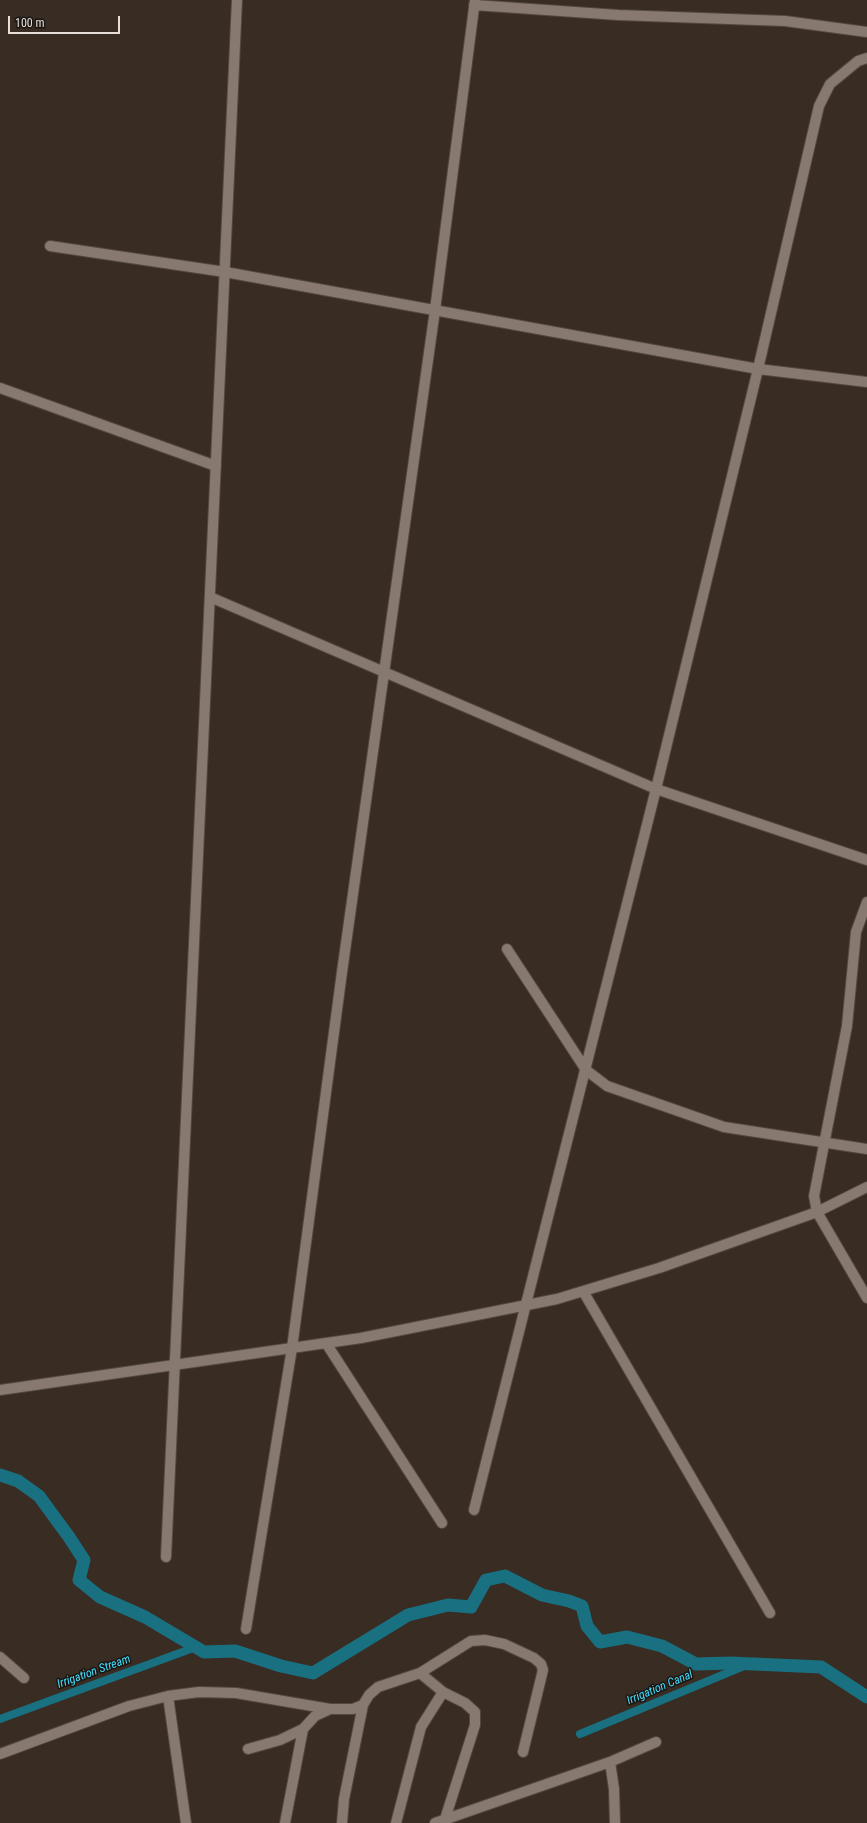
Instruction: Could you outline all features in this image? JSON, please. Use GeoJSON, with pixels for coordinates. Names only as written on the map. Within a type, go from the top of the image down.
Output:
{"type":"FeatureCollection","features":[{"type":"Feature","properties":{"kind":"street"},"geometry":{"type":"LineString","coordinates":[[166,1557],[237,0]]}},
{"type":"Feature","properties":{"kind":"street"},"geometry":{"type":"LineString","coordinates":[[246,1629],[292,1348],[383,673],[435,310],[475,3],[618,15],[785,21],[867,32]]}},
{"type":"Feature","properties":{"kind":"street"},"geometry":{"type":"LineString","coordinates":[[474,1510],[656,789],[758,369],[819,106],[830,84],[858,61],[867,58]]}},
{"type":"Feature","properties":{"kind":"street"},"geometry":{"type":"LineString","coordinates":[[50,246],[225,272],[758,369],[867,382]]}},
{"type":"Feature","properties":{"kind":"street"},"geometry":{"type":"LineString","coordinates":[[0,388],[216,466]]}},
{"type":"Feature","properties":{"kind":"street"},"geometry":{"type":"LineString","coordinates":[[210,597],[383,673],[656,789],[867,860]]}},
{"type":"Feature","properties":{"kind":"street"},"geometry":{"type":"LineString","coordinates":[[867,902],[856,932],[847,1026],[814,1196],[817,1212],[867,1298]]}},
{"type":"Feature","properties":{"kind":"street"},"geometry":{"type":"LineString","coordinates":[[507,950],[586,1070],[607,1086],[724,1127],[867,1149]]}},
{"type":"Feature","properties":{"kind":"street"},"geometry":{"type":"LineString","coordinates":[[0,1390],[361,1338],[557,1300],[659,1268],[817,1212],[867,1187]]}},
{"type":"Feature","properties":{"kind":"street"},"geometry":{"type":"LineString","coordinates":[[583,1291],[770,1613]]}},
{"type":"Feature","properties":{"kind":"street"},"geometry":{"type":"LineString","coordinates":[[326,1343],[442,1523]]}},
{"type":"Feature","properties":{"kind":"street"},"geometry":{"type":"LineString","coordinates":[[342,1823],[344,1799],[363,1705],[369,1694],[378,1687],[420,1673],[471,1641],[485,1640],[504,1644],[534,1658],[541,1664],[543,1670],[523,1752]]}},
{"type":"Feature","properties":{"kind":"street"},"geometry":{"type":"LineString","coordinates":[[0,1657],[24,1678]]}},
{"type":"Feature","properties":{"kind":"street"},"geometry":{"type":"LineString","coordinates":[[420,1673],[443,1692],[465,1703],[475,1712],[476,1725],[445,1820]]}},
{"type":"Feature","properties":{"kind":"street"},"geometry":{"type":"LineString","coordinates":[[0,1754],[130,1706],[168,1696],[199,1692],[236,1693],[330,1709],[353,1709],[363,1705]]}},
{"type":"Feature","properties":{"kind":"street"},"geometry":{"type":"LineString","coordinates":[[396,1823],[420,1727],[443,1692]]}},
{"type":"Feature","properties":{"kind":"street"},"geometry":{"type":"LineString","coordinates":[[168,1696],[186,1823]]}},
{"type":"Feature","properties":{"kind":"street"},"geometry":{"type":"LineString","coordinates":[[248,1749],[280,1740],[303,1729],[316,1716],[330,1709]]}},
{"type":"Feature","properties":{"kind":"street"},"geometry":{"type":"LineString","coordinates":[[285,1823],[303,1729]]}},
{"type":"Feature","properties":{"kind":"street"},"geometry":{"type":"LineString","coordinates":[[435,1823],[610,1762],[656,1742]]}},
{"type":"Feature","properties":{"kind":"street"},"geometry":{"type":"LineString","coordinates":[[610,1762],[614,1789],[615,1823]]}},
{"type":"Feature","properties":{"kind":"waterway"},"geometry":{"type":"LineString","coordinates":[[0,1475],[18,1481],[39,1496],[84,1560],[79,1580],[100,1597],[145,1617],[204,1652],[235,1651],[281,1666],[313,1673],[408,1615],[448,1605],[471,1607],[486,1580],[505,1576],[542,1595],[569,1601],[582,1606],[587,1626],[600,1642],[627,1637],[662,1646],[696,1664],[731,1663],[821,1667],[867,1697]]}},
{"type":"Feature","properties":{"kind":"waterway","name":"Irrigation Stream"},"geometry":{"type":"LineString","coordinates":[[0,1719],[196,1647]]}},
{"type":"Feature","properties":{"kind":"waterway","name":"Irrigation Canal"},"geometry":{"type":"LineString","coordinates":[[580,1734],[749,1664]]}}]}
